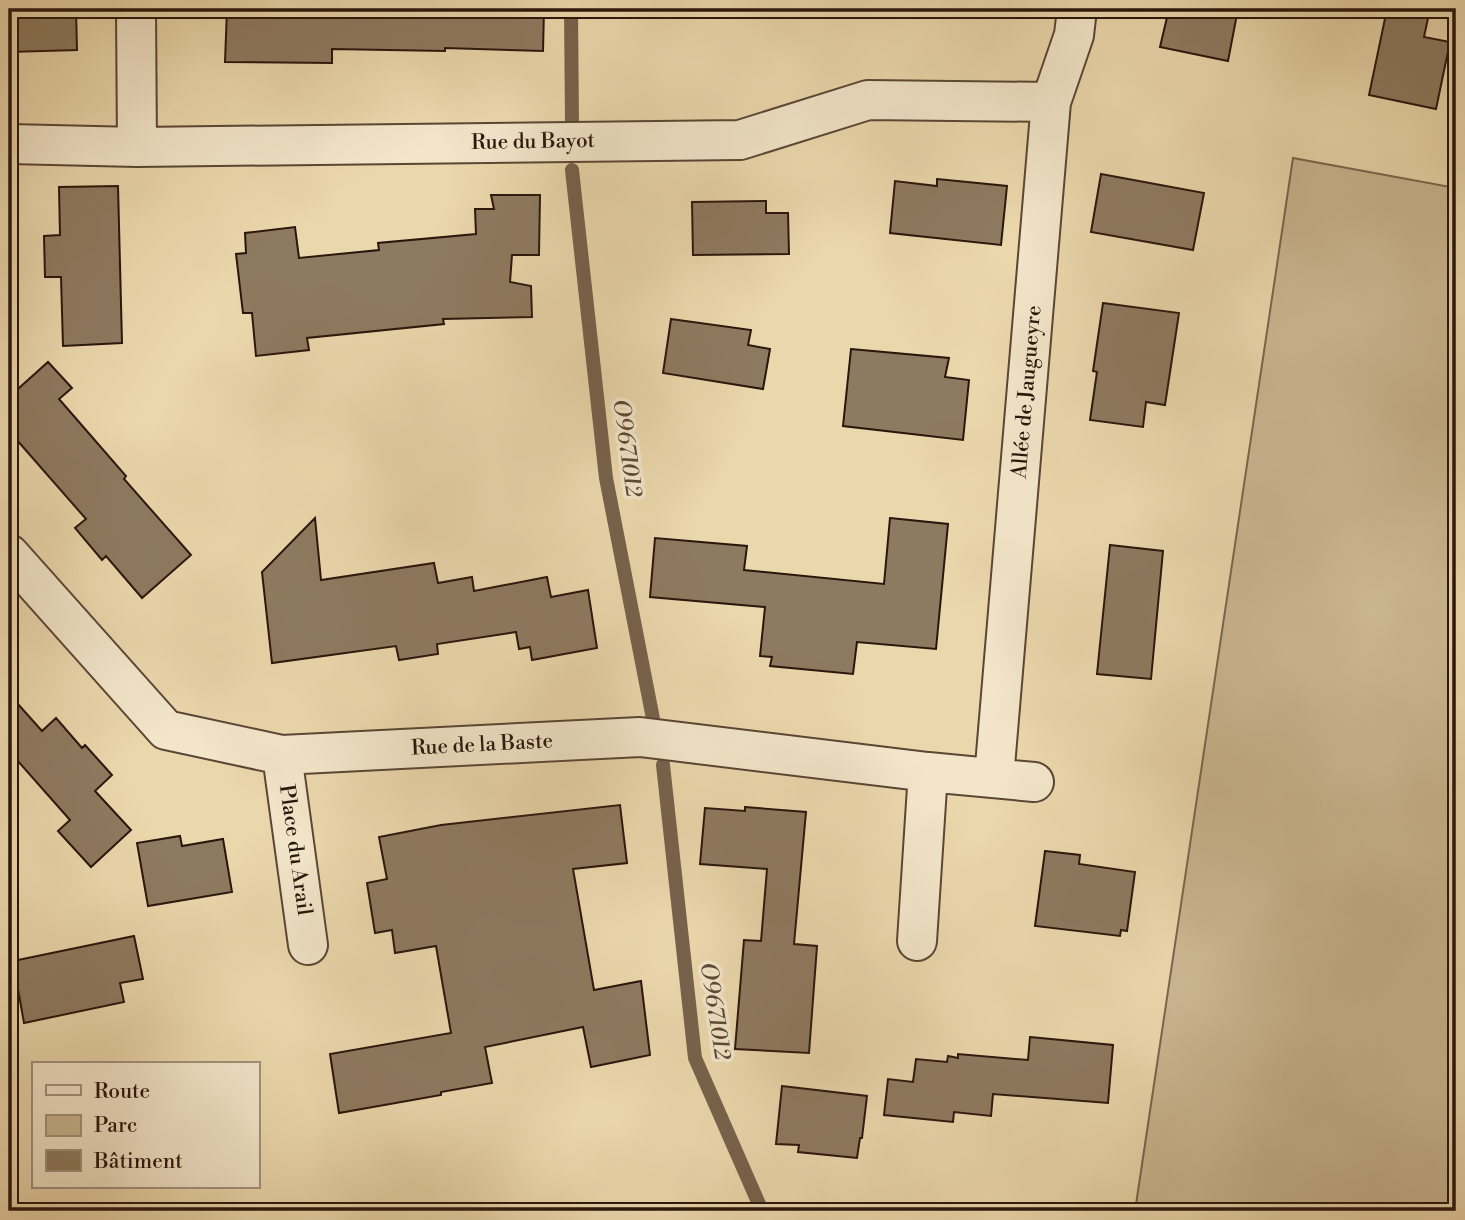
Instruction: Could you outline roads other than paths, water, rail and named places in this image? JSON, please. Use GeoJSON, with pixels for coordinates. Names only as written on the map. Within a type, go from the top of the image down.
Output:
{"type":"FeatureCollection","features":[{"type":"Feature","properties":{"kind":"street"},"geometry":{"type":"LineString","coordinates":[[136,9],[137,146]]}},
{"type":"Feature","properties":{"kind":"street","name":"Allée de Jaugueyre"},"geometry":{"type":"LineString","coordinates":[[993,778],[1051,102],[1074,35],[1077,9]]}},
{"type":"Feature","properties":{"kind":"street","name":"Rue du Bayot"},"geometry":{"type":"LineString","coordinates":[[9,144],[137,146],[740,140],[868,100],[1051,102]]}},
{"type":"Feature","properties":{"kind":"street","name":"Rue de la Baste"},"geometry":{"type":"LineString","coordinates":[[9,554],[166,730],[282,755],[640,737],[1034,782]]}},
{"type":"Feature","properties":{"kind":"street","name":"Place du Arail"},"geometry":{"type":"LineString","coordinates":[[282,755],[308,945]]}},
{"type":"Feature","properties":{"kind":"street"},"geometry":{"type":"LineString","coordinates":[[917,941],[928,772]]}},
{"type":"Feature","properties":{"kind":"waterway","name":"O9671012"},"geometry":{"type":"LineString","coordinates":[[571,9],[572,123]]}},
{"type":"Feature","properties":{"kind":"waterway","name":"O9671012"},"geometry":{"type":"LineString","coordinates":[[572,170],[606,478],[655,729]]}},
{"type":"Feature","properties":{"kind":"waterway","name":"O9671012"},"geometry":{"type":"LineString","coordinates":[[663,765],[695,1058],[762,1211]]}}]}
